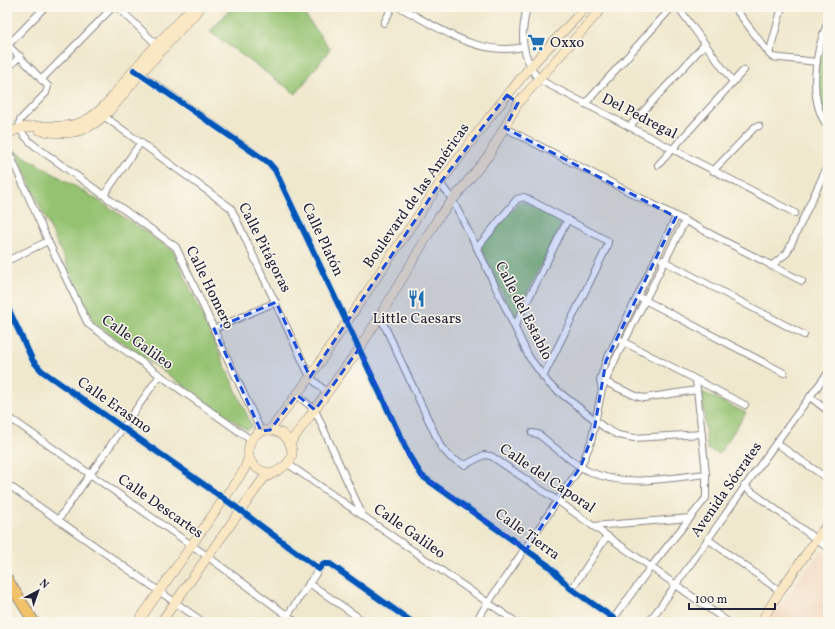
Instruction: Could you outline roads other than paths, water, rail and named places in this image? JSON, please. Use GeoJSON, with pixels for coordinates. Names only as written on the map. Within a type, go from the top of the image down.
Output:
{"type":"FeatureCollection","features":[{"type":"Feature","properties":{"kind":"main road"},"geometry":{"type":"LineString","coordinates":[[160,47],[192,7]]}},
{"type":"Feature","properties":{"kind":"main road"},"geometry":{"type":"LineString","coordinates":[[7,135],[20,128],[35,127],[53,133],[72,133],[88,127],[160,47],[201,7]]}},
{"type":"Feature","properties":{"kind":"main road","name":"Boulevard de las Américas"},"geometry":{"type":"LineString","coordinates":[[251,440],[266,431],[297,395],[440,183],[530,67],[586,7]]}},
{"type":"Feature","properties":{"kind":"main road","name":"Boulevard de las Américas"},"geometry":{"type":"LineString","coordinates":[[290,443],[359,349],[438,218],[489,155],[518,103],[603,7]]}},
{"type":"Feature","properties":{"kind":"main road"},"geometry":{"type":"LineString","coordinates":[[507,95],[518,103]]}},
{"type":"Feature","properties":{"kind":"main road"},"geometry":{"type":"LineString","coordinates":[[161,622],[207,556],[236,507],[262,479],[271,473],[282,469],[288,464],[291,456],[290,443],[282,434],[266,431]]}},
{"type":"Feature","properties":{"kind":"main road"},"geometry":{"type":"LineString","coordinates":[[138,622],[244,470],[249,458],[248,446],[251,440]]}},
{"type":"Feature","properties":{"kind":"main road"},"geometry":{"type":"LineString","coordinates":[[249,458],[258,470],[271,473]]}},
{"type":"Feature","properties":{"kind":"main road"},"geometry":{"type":"LineString","coordinates":[[761,622],[780,591],[828,523]]}},
{"type":"Feature","properties":{"kind":"main road"},"geometry":{"type":"LineString","coordinates":[[7,579],[34,622]]}},
{"type":"Feature","properties":{"kind":"main road"},"geometry":{"type":"LineString","coordinates":[[7,590],[27,622]]}},
{"type":"Feature","properties":{"kind":"street"},"geometry":{"type":"LineString","coordinates":[[20,128],[20,120],[48,91],[48,86],[7,44],[45,7]]}},
{"type":"Feature","properties":{"kind":"street"},"geometry":{"type":"LineString","coordinates":[[41,80],[113,7]]}},
{"type":"Feature","properties":{"kind":"street"},"geometry":{"type":"LineString","coordinates":[[118,7],[160,47]]}},
{"type":"Feature","properties":{"kind":"street"},"geometry":{"type":"LineString","coordinates":[[384,22],[392,7]]}},
{"type":"Feature","properties":{"kind":"street"},"geometry":{"type":"LineString","coordinates":[[399,7],[473,45],[488,49],[523,47]]}},
{"type":"Feature","properties":{"kind":"street","name":"Del Pedregal"},"geometry":{"type":"LineString","coordinates":[[527,7],[522,28],[523,47],[530,67],[538,79],[795,213]]}},
{"type":"Feature","properties":{"kind":"street"},"geometry":{"type":"LineString","coordinates":[[585,104],[672,7]]}},
{"type":"Feature","properties":{"kind":"street"},"geometry":{"type":"LineString","coordinates":[[678,7],[733,82]]}},
{"type":"Feature","properties":{"kind":"street"},"geometry":{"type":"LineString","coordinates":[[734,7],[769,54],[774,57],[817,62]]}},
{"type":"Feature","properties":{"kind":"street"},"geometry":{"type":"LineString","coordinates":[[769,54],[782,7]]}},
{"type":"Feature","properties":{"kind":"street"},"geometry":{"type":"LineString","coordinates":[[828,22],[822,39],[817,62],[816,95],[822,115],[828,127]]}},
{"type":"Feature","properties":{"kind":"street"},"geometry":{"type":"LineString","coordinates":[[630,127],[705,44]]}},
{"type":"Feature","properties":{"kind":"street"},"geometry":{"type":"LineString","coordinates":[[7,69],[20,56]]}},
{"type":"Feature","properties":{"kind":"street"},"geometry":{"type":"LineString","coordinates":[[658,165],[744,70]]}},
{"type":"Feature","properties":{"kind":"street","name":"Calle Platón"},"geometry":{"type":"LineString","coordinates":[[137,72],[272,166],[410,458],[418,470]]}},
{"type":"Feature","properties":{"kind":"street","name":"Calle Pitágoras"},"geometry":{"type":"LineString","coordinates":[[100,114],[231,208],[310,377],[327,392]]}},
{"type":"Feature","properties":{"kind":"street"},"geometry":{"type":"LineString","coordinates":[[713,170],[755,127],[759,126]]}},
{"type":"Feature","properties":{"kind":"street","name":"Calle Homero"},"geometry":{"type":"LineString","coordinates":[[20,128],[35,146],[176,247],[214,329],[266,431]]}},
{"type":"Feature","properties":{"kind":"street"},"geometry":{"type":"LineString","coordinates":[[505,128],[802,281]]}},
{"type":"Feature","properties":{"kind":"street"},"geometry":{"type":"LineString","coordinates":[[104,194],[141,142]]}},
{"type":"Feature","properties":{"kind":"street","name":"Calle Galileo"},"geometry":{"type":"LineString","coordinates":[[7,148],[48,242],[86,322],[251,440]]}},
{"type":"Feature","properties":{"kind":"street"},"geometry":{"type":"LineString","coordinates":[[771,266],[787,253],[828,165]]}},
{"type":"Feature","properties":{"kind":"street","name":"Calle del Establo"},"geometry":{"type":"LineString","coordinates":[[440,183],[452,199],[529,357],[543,376],[596,421],[618,435],[634,438],[702,434]]}},
{"type":"Feature","properties":{"kind":"street"},"geometry":{"type":"LineString","coordinates":[[477,248],[520,198],[527,198],[606,239],[608,244],[543,376]]}},
{"type":"Feature","properties":{"kind":"street"},"geometry":{"type":"LineString","coordinates":[[475,622],[526,550],[587,453],[596,421],[606,361],[636,295],[676,217]]}},
{"type":"Feature","properties":{"kind":"street"},"geometry":{"type":"LineString","coordinates":[[515,326],[568,219]]}},
{"type":"Feature","properties":{"kind":"street"},"geometry":{"type":"LineString","coordinates":[[603,381],[685,222]]}},
{"type":"Feature","properties":{"kind":"street"},"geometry":{"type":"LineString","coordinates":[[7,261],[48,242]]}},
{"type":"Feature","properties":{"kind":"street"},"geometry":{"type":"LineString","coordinates":[[656,257],[804,334]]}},
{"type":"Feature","properties":{"kind":"street"},"geometry":{"type":"LineString","coordinates":[[636,295],[784,373]]}},
{"type":"Feature","properties":{"kind":"street"},"geometry":{"type":"LineString","coordinates":[[214,329],[276,302]]}},
{"type":"Feature","properties":{"kind":"street","name":"Calle Erasmo"},"geometry":{"type":"LineString","coordinates":[[7,306],[38,368],[224,498],[319,569]]}},
{"type":"Feature","properties":{"kind":"street","name":"Calle del Caporal"},"geometry":{"type":"LineString","coordinates":[[380,316],[432,428],[447,454],[465,465],[488,455],[558,501],[650,568],[728,622]]}},
{"type":"Feature","properties":{"kind":"street"},"geometry":{"type":"LineString","coordinates":[[617,338],[745,405]]}},
{"type":"Feature","properties":{"kind":"street","name":"Avenida Sócrates"},"geometry":{"type":"LineString","coordinates":[[649,622],[709,540],[744,486],[828,373]]}},
{"type":"Feature","properties":{"kind":"street"},"geometry":{"type":"LineString","coordinates":[[58,520],[160,375]]}},
{"type":"Feature","properties":{"kind":"street"},"geometry":{"type":"LineString","coordinates":[[617,620],[650,568],[706,498],[706,474],[696,380]]}},
{"type":"Feature","properties":{"kind":"street"},"geometry":{"type":"LineString","coordinates":[[603,381],[636,396],[644,398],[697,390]]}},
{"type":"Feature","properties":{"kind":"street"},"geometry":{"type":"LineString","coordinates":[[297,395],[315,410],[362,516]]}},
{"type":"Feature","properties":{"kind":"street"},"geometry":{"type":"LineString","coordinates":[[810,397],[828,411]]}},
{"type":"Feature","properties":{"kind":"street","name":"Calle Descartes"},"geometry":{"type":"LineString","coordinates":[[7,416],[207,556],[296,622]]}},
{"type":"Feature","properties":{"kind":"street"},"geometry":{"type":"LineString","coordinates":[[532,433],[538,434],[580,466],[599,476],[620,480],[632,480],[706,474]]}},
{"type":"Feature","properties":{"kind":"street"},"geometry":{"type":"LineString","coordinates":[[776,443],[828,479]]}},
{"type":"Feature","properties":{"kind":"street","name":"Calle Galileo"},"geometry":{"type":"LineString","coordinates":[[288,464],[516,622]]}},
{"type":"Feature","properties":{"kind":"street","name":"Calle Tierra"},"geometry":{"type":"LineString","coordinates":[[418,470],[426,480],[549,566],[572,589],[617,620]]}},
{"type":"Feature","properties":{"kind":"street"},"geometry":{"type":"LineString","coordinates":[[7,484],[203,622]]}},
{"type":"Feature","properties":{"kind":"street"},"geometry":{"type":"LineString","coordinates":[[744,486],[828,548]]}},
{"type":"Feature","properties":{"kind":"street"},"geometry":{"type":"LineString","coordinates":[[593,526],[690,518]]}},
{"type":"Feature","properties":{"kind":"street"},"geometry":{"type":"LineString","coordinates":[[572,589],[607,536]]}},
{"type":"Feature","properties":{"kind":"street"},"geometry":{"type":"LineString","coordinates":[[709,540],[780,591]]}},
{"type":"Feature","properties":{"kind":"street"},"geometry":{"type":"LineString","coordinates":[[282,622],[323,564],[330,564],[412,622]]}},
{"type":"Feature","properties":{"kind":"street"},"geometry":{"type":"LineString","coordinates":[[309,584],[365,622]]}},
{"type":"Feature","properties":{"kind":"place","name":"Oxxo"},"geometry":{"type":"Point","coordinates":[537,43]}},
{"type":"Feature","properties":{"kind":"place","name":"Little Caesars"},"geometry":{"type":"Point","coordinates":[417,298]}}]}
